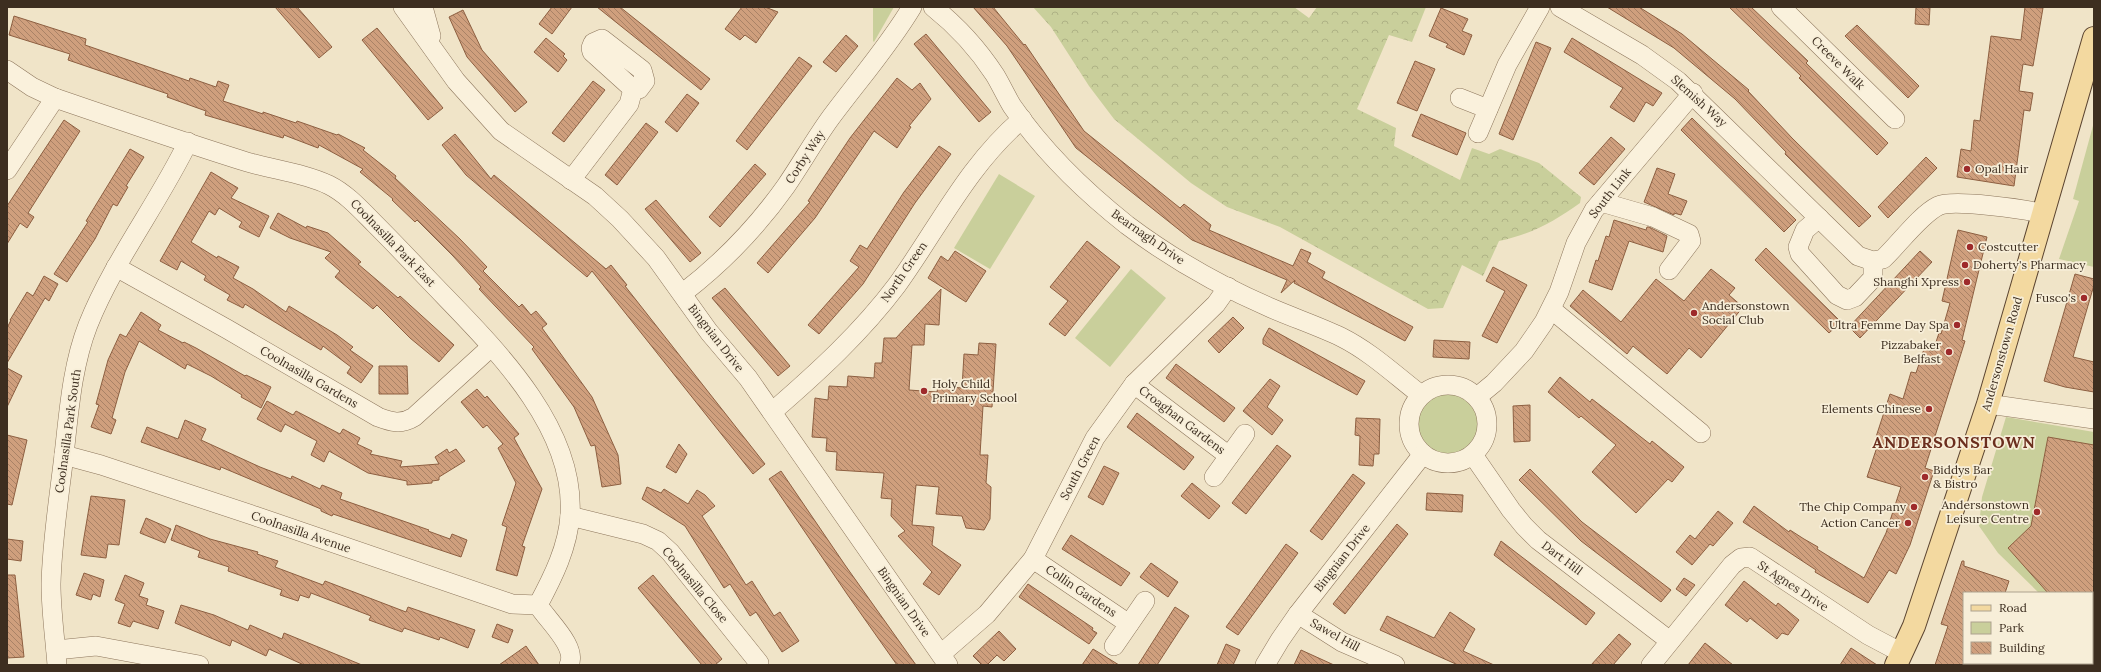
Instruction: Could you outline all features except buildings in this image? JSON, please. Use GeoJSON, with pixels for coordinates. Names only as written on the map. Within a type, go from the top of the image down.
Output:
{"type":"FeatureCollection","features":[{"type":"Feature","properties":{"kind":"main road","name":"Andersonstown Road"},"geometry":{"type":"LineString","coordinates":[[1899,659],[1914,626],[1988,404],[2094,38]]}},
{"type":"Feature","properties":{"kind":"street","name":"Bingnian Drive"},"geometry":{"type":"LineString","coordinates":[[403,7],[460,86],[501,131],[595,196],[620,219],[656,258],[683,293],[709,332],[748,378],[945,660]]}},
{"type":"Feature","properties":{"kind":"street","name":"Bingnian Drive"},"geometry":{"type":"LineString","coordinates":[[423,7],[438,54]]}},
{"type":"Feature","properties":{"kind":"street","name":"Corby Way"},"geometry":{"type":"LineString","coordinates":[[683,293],[721,261],[763,216],[789,182],[844,100],[885,49],[912,7]]}},
{"type":"Feature","properties":{"kind":"street","name":"Bearnagh Drive"},"geometry":{"type":"LineString","coordinates":[[933,7],[960,31],[982,56],[1022,119],[1056,160],[1078,182],[1121,220],[1165,251],[1228,287],[1269,307],[1343,338],[1385,366],[1421,395]]}},
{"type":"Feature","properties":{"kind":"street"},"geometry":{"type":"LineString","coordinates":[[1478,133],[1507,65],[1540,7]]}},
{"type":"Feature","properties":{"kind":"street","name":"Slemish Way"},"geometry":{"type":"LineString","coordinates":[[1560,7],[1642,55],[1693,93],[1858,256],[1873,261]]}},
{"type":"Feature","properties":{"kind":"street","name":"Creeve Walk"},"geometry":{"type":"LineString","coordinates":[[1787,9],[1895,119]]}},
{"type":"Feature","properties":{"kind":"street","name":"Coolnasilla Park East"},"geometry":{"type":"LineString","coordinates":[[7,70],[32,87],[55,98],[249,162],[328,185],[348,197],[407,257],[490,347],[529,393],[552,432],[565,465],[569,484],[570,516],[561,558],[538,605]]}},
{"type":"Feature","properties":{"kind":"street"},"geometry":{"type":"LineString","coordinates":[[571,180],[629,104],[633,89]]}},
{"type":"Feature","properties":{"kind":"street","name":"South Link"},"geometry":{"type":"LineString","coordinates":[[1477,397],[1494,384],[1524,351],[1551,309],[1559,292],[1576,243],[1594,210],[1693,93]]}},
{"type":"Feature","properties":{"kind":"street"},"geometry":{"type":"LineString","coordinates":[[7,170],[55,98]]}},
{"type":"Feature","properties":{"kind":"street"},"geometry":{"type":"LineString","coordinates":[[1460,98],[1488,109]]}},
{"type":"Feature","properties":{"kind":"street","name":"North Green"},"geometry":{"type":"LineString","coordinates":[[772,412],[832,359],[868,321],[897,285],[969,175],[997,141],[1022,119]]}},
{"type":"Feature","properties":{"kind":"street","name":"Coolnasilla Park South"},"geometry":{"type":"LineString","coordinates":[[57,658],[51,585],[52,554],[68,412],[80,349],[96,306],[116,267],[174,171],[188,142]]}},
{"type":"Feature","properties":{"kind":"street"},"geometry":{"type":"LineString","coordinates":[[1601,202],[1653,217],[1689,234],[1691,241],[1669,270]]}},
{"type":"Feature","properties":{"kind":"street"},"geometry":{"type":"LineString","coordinates":[[1819,218],[1806,230],[1798,247],[1800,254],[1837,295],[1847,300],[1859,294],[1873,278],[1873,261],[1883,259],[1928,213],[1947,202],[2024,209],[2043,214]]}},
{"type":"Feature","properties":{"kind":"street","name":"Coolnasilla Gardens"},"geometry":{"type":"LineString","coordinates":[[116,267],[220,325],[378,417],[398,423],[407,422],[414,417],[490,347]]}},
{"type":"Feature","properties":{"kind":"street","name":"South Green"},"geometry":{"type":"LineString","coordinates":[[945,660],[987,614],[1033,559],[1095,438],[1134,384],[1216,304],[1228,287]]}},
{"type":"Feature","properties":{"kind":"street"},"geometry":{"type":"LineString","coordinates":[[1551,309],[1701,433]]}},
{"type":"Feature","properties":{"kind":"street","name":"Croaghan Gardens"},"geometry":{"type":"LineString","coordinates":[[1134,384],[1229,456]]}},
{"type":"Feature","properties":{"kind":"street"},"geometry":{"type":"LineString","coordinates":[[1450,384],[1469,390],[1477,397],[1483,404],[1488,422],[1484,440],[1473,455],[1456,462],[1448,463],[1434,460],[1423,454],[1416,446],[1411,436],[1409,425],[1412,409],[1421,395],[1439,385],[1450,384]]}},
{"type":"Feature","properties":{"kind":"street"},"geometry":{"type":"LineString","coordinates":[[1988,404],[2094,419]]}},
{"type":"Feature","properties":{"kind":"street"},"geometry":{"type":"LineString","coordinates":[[1214,476],[1245,434]]}},
{"type":"Feature","properties":{"kind":"street","name":"Bingnian Drive"},"geometry":{"type":"LineString","coordinates":[[1266,665],[1280,640],[1298,614],[1423,454]]}},
{"type":"Feature","properties":{"kind":"street","name":"Coolnasilla Avenue"},"geometry":{"type":"LineString","coordinates":[[64,455],[102,465],[248,513],[512,604],[538,605]]}},
{"type":"Feature","properties":{"kind":"street","name":"Dart Hill"},"geometry":{"type":"LineString","coordinates":[[1473,455],[1524,526],[1538,540],[1670,641]]}},
{"type":"Feature","properties":{"kind":"street","name":"Coolnasilla Close"},"geometry":{"type":"LineString","coordinates":[[570,516],[643,534],[658,541],[670,552],[759,663]]}},
{"type":"Feature","properties":{"kind":"street","name":"St Agnes Drive"},"geometry":{"type":"LineString","coordinates":[[1651,665],[1732,565],[1741,558],[1750,557],[1868,635],[1899,659]]}},
{"type":"Feature","properties":{"kind":"street","name":"Collin Gardens"},"geometry":{"type":"LineString","coordinates":[[1033,559],[1129,624]]}},
{"type":"Feature","properties":{"kind":"street","name":"Collin Gardens"},"geometry":{"type":"LineString","coordinates":[[1114,646],[1145,601]]}},
{"type":"Feature","properties":{"kind":"street"},"geometry":{"type":"LineString","coordinates":[[538,605],[567,642],[571,661],[569,665]]}},
{"type":"Feature","properties":{"kind":"street","name":"Sawel Hill"},"geometry":{"type":"LineString","coordinates":[[1298,614],[1342,642],[1395,665]]}},
{"type":"Feature","properties":{"kind":"street"},"geometry":{"type":"LineString","coordinates":[[57,658],[96,646],[199,665]]}},
{"type":"Feature","properties":{"kind":"green space"},"geometry":{"type":"Polygon","coordinates":[[[873,7],[894,7],[874,42],[873,41],[873,7]]]}},
{"type":"Feature","properties":{"kind":"green space"},"geometry":{"type":"Polygon","coordinates":[[[1033,7],[1294,7],[1309,18],[1317,7],[1426,7],[1412,42],[1389,35],[1357,109],[1396,128],[1394,146],[1460,180],[1472,148],[1489,154],[1500,149],[1539,163],[1581,197],[1580,203],[1561,216],[1532,231],[1499,241],[1483,276],[1462,265],[1443,308],[1428,309],[1280,227],[1227,207],[1191,183],[1114,119],[1089,86],[1051,27],[1033,7]]]}},
{"type":"Feature","properties":{"kind":"green space"},"geometry":{"type":"Polygon","coordinates":[[[2094,122],[2094,267],[2059,259],[2079,201],[2073,199],[2094,122]]]}},
{"type":"Feature","properties":{"kind":"green space"},"geometry":{"type":"Polygon","coordinates":[[[999,174],[1035,196],[990,269],[954,248],[999,174]]]}},
{"type":"Feature","properties":{"kind":"green space"},"geometry":{"type":"Polygon","coordinates":[[[1131,269],[1166,298],[1110,367],[1075,338],[1131,269]]]}},
{"type":"Feature","properties":{"kind":"green space"},"geometry":{"type":"Polygon","coordinates":[[[1448,390],[1461,393],[1471,400],[1478,410],[1481,423],[1478,436],[1471,446],[1461,453],[1448,456],[1435,453],[1425,446],[1418,436],[1415,423],[1418,410],[1425,400],[1435,393],[1448,390]]]}},
{"type":"Feature","properties":{"kind":"green space","name":"Andersonstown Leisure Centre"},"geometry":{"type":"Polygon","coordinates":[[[2006,417],[2094,432],[2094,627],[2093,592],[2038,592],[1998,553],[1979,526],[1982,497],[2006,417]]]}},
{"type":"Feature","properties":{"kind":"place","name":"Opal Hair"},"geometry":{"type":"Point","coordinates":[1967,169]}},
{"type":"Feature","properties":{"kind":"place","name":"Costcutter"},"geometry":{"type":"Point","coordinates":[1970,247]}},
{"type":"Feature","properties":{"kind":"place","name":"Doherty's Pharmacy"},"geometry":{"type":"Point","coordinates":[1965,265]}},
{"type":"Feature","properties":{"kind":"place","name":"Shanghi Xpress"},"geometry":{"type":"Point","coordinates":[1967,282]}},
{"type":"Feature","properties":{"kind":"place","name":"Fusco's"},"geometry":{"type":"Point","coordinates":[2084,298]}},
{"type":"Feature","properties":{"kind":"place","name":"Andersonstown Social Club"},"geometry":{"type":"Point","coordinates":[1694,313]}},
{"type":"Feature","properties":{"kind":"place","name":"Ultra Femme Day Spa"},"geometry":{"type":"Point","coordinates":[1957,325]}},
{"type":"Feature","properties":{"kind":"place","name":"Pizzabaker Belfast"},"geometry":{"type":"Point","coordinates":[1949,352]}},
{"type":"Feature","properties":{"kind":"place","name":"Holy Child Primary School"},"geometry":{"type":"Point","coordinates":[924,391]}},
{"type":"Feature","properties":{"kind":"place","name":"Elements Chinese"},"geometry":{"type":"Point","coordinates":[1929,409]}},
{"type":"Feature","properties":{"kind":"place","name":"Biddys Bar & Bistro"},"geometry":{"type":"Point","coordinates":[1925,477]}},
{"type":"Feature","properties":{"kind":"place","name":"The Chip Company"},"geometry":{"type":"Point","coordinates":[1914,507]}},
{"type":"Feature","properties":{"kind":"place","name":"Andersonstown Leisure Centre"},"geometry":{"type":"Point","coordinates":[2037,512]}},
{"type":"Feature","properties":{"kind":"place","name":"Action Cancer"},"geometry":{"type":"Point","coordinates":[1908,523]}},
{"type":"Feature","properties":{"kind":"district","name":"ANDERSONSTOWN"},"geometry":{"type":"Point","coordinates":[1954,442]}}]}
